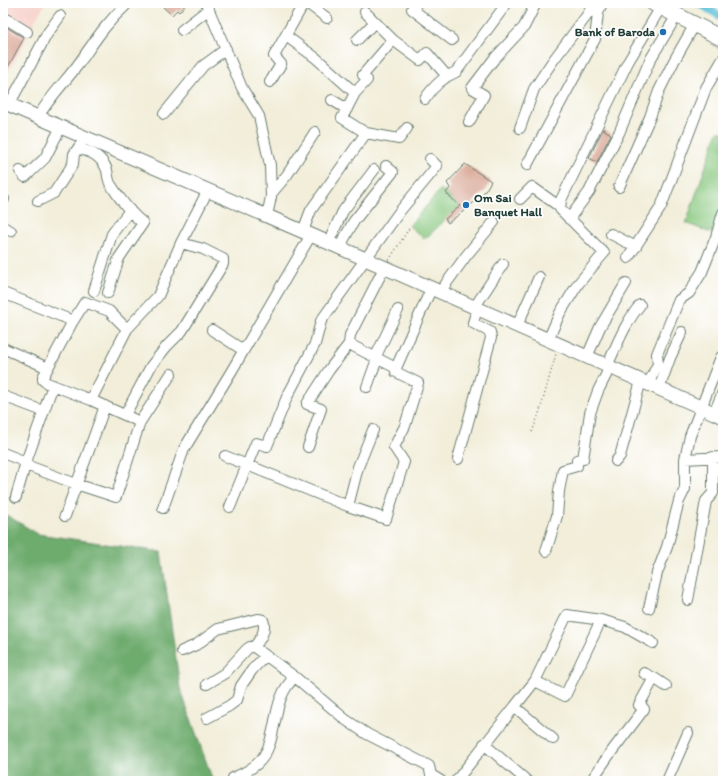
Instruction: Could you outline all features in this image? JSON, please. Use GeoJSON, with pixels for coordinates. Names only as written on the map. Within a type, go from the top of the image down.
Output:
{"type":"FeatureCollection","features":[{"type":"Feature","properties":{"kind":"highway"},"geometry":{"type":"LineString","coordinates":[[666,7],[723,39]]}},
{"type":"Feature","properties":{"kind":"highway"},"geometry":{"type":"LineString","coordinates":[[666,7],[723,28]]}},
{"type":"Feature","properties":{"kind":"main road"},"geometry":{"type":"LineString","coordinates":[[6,103],[62,127],[81,143],[208,190],[718,415]]}},
{"type":"Feature","properties":{"kind":"street"},"geometry":{"type":"LineString","coordinates":[[270,82],[281,64],[274,56],[306,3],[327,18]]}},
{"type":"Feature","properties":{"kind":"street"},"geometry":{"type":"LineString","coordinates":[[416,3],[412,9],[452,40]]}},
{"type":"Feature","properties":{"kind":"street"},"geometry":{"type":"LineString","coordinates":[[425,99],[446,75],[456,72],[507,3]]}},
{"type":"Feature","properties":{"kind":"street"},"geometry":{"type":"LineString","coordinates":[[469,122],[484,95],[472,88],[494,59],[524,27],[536,3]]}},
{"type":"Feature","properties":{"kind":"street"},"geometry":{"type":"LineString","coordinates":[[520,128],[534,89],[588,14],[594,3]]}},
{"type":"Feature","properties":{"kind":"street"},"geometry":{"type":"LineString","coordinates":[[527,165],[595,39],[598,13],[602,3]]}},
{"type":"Feature","properties":{"kind":"street"},"geometry":{"type":"LineString","coordinates":[[38,117],[48,101],[77,66],[94,40],[114,16],[125,6]]}},
{"type":"Feature","properties":{"kind":"street"},"geometry":{"type":"LineString","coordinates":[[182,30],[207,6],[242,88],[258,116],[270,165],[271,194],[267,216]]}},
{"type":"Feature","properties":{"kind":"street"},"geometry":{"type":"LineString","coordinates":[[560,207],[561,200],[628,62],[666,7]]}},
{"type":"Feature","properties":{"kind":"street"},"geometry":{"type":"LineString","coordinates":[[569,219],[589,192],[619,132],[650,60],[666,7]]}},
{"type":"Feature","properties":{"kind":"street"},"geometry":{"type":"LineString","coordinates":[[365,12],[393,40],[420,60],[426,53],[446,75]]}},
{"type":"Feature","properties":{"kind":"street"},"geometry":{"type":"LineString","coordinates":[[6,103],[47,34],[60,16]]}},
{"type":"Feature","properties":{"kind":"street"},"geometry":{"type":"LineString","coordinates":[[3,18],[27,32]]}},
{"type":"Feature","properties":{"kind":"street"},"geometry":{"type":"LineString","coordinates":[[356,40],[375,22]]}},
{"type":"Feature","properties":{"kind":"street"},"geometry":{"type":"LineString","coordinates":[[619,187],[650,117],[659,91],[674,60],[695,24]]}},
{"type":"Feature","properties":{"kind":"street"},"geometry":{"type":"LineString","coordinates":[[286,36],[316,58],[355,93]]}},
{"type":"Feature","properties":{"kind":"street"},"geometry":{"type":"LineString","coordinates":[[393,40],[365,77],[342,118],[366,133],[399,139],[407,128]]}},
{"type":"Feature","properties":{"kind":"street"},"geometry":{"type":"LineString","coordinates":[[164,114],[203,66],[226,49]]}},
{"type":"Feature","properties":{"kind":"street"},"geometry":{"type":"LineString","coordinates":[[628,258],[661,207],[706,88],[723,59]]}},
{"type":"Feature","properties":{"kind":"street"},"geometry":{"type":"LineString","coordinates":[[332,100],[347,109]]}},
{"type":"Feature","properties":{"kind":"street"},"geometry":{"type":"LineString","coordinates":[[20,171],[25,177],[45,158],[62,127]]}},
{"type":"Feature","properties":{"kind":"street"},"geometry":{"type":"LineString","coordinates":[[271,194],[287,175],[315,132]]}},
{"type":"Feature","properties":{"kind":"street"},"geometry":{"type":"LineString","coordinates":[[163,508],[184,449],[231,372],[307,233],[312,210],[366,133]]}},
{"type":"Feature","properties":{"kind":"street"},"geometry":{"type":"LineString","coordinates":[[38,201],[54,192],[73,164],[74,154],[81,143],[99,157],[106,169],[110,183],[134,216],[143,222],[119,258],[108,293]]}},
{"type":"Feature","properties":{"kind":"street"},"geometry":{"type":"LineString","coordinates":[[230,508],[256,443],[267,446],[288,395],[315,344],[321,321],[400,211],[437,166],[430,159]]}},
{"type":"Feature","properties":{"kind":"street"},"geometry":{"type":"LineString","coordinates":[[334,245],[393,172],[386,166]]}},
{"type":"Feature","properties":{"kind":"street"},"geometry":{"type":"LineString","coordinates":[[334,245],[343,211],[374,170]]}},
{"type":"Feature","properties":{"kind":"street"},"geometry":{"type":"LineString","coordinates":[[520,199],[532,186],[560,207],[569,219],[604,253],[578,284],[563,307],[554,342]]}},
{"type":"Feature","properties":{"kind":"street"},"geometry":{"type":"LineString","coordinates":[[91,400],[127,329],[158,296],[181,243],[208,190]]}},
{"type":"Feature","properties":{"kind":"street"},"geometry":{"type":"LineString","coordinates":[[94,291],[112,234],[130,210]]}},
{"type":"Feature","properties":{"kind":"street"},"geometry":{"type":"LineString","coordinates":[[616,461],[620,456],[650,385],[658,364],[657,354],[679,300],[689,293],[702,272],[716,237],[723,213]]}},
{"type":"Feature","properties":{"kind":"street"},"geometry":{"type":"LineString","coordinates":[[396,368],[436,291],[494,222]]}},
{"type":"Feature","properties":{"kind":"street"},"geometry":{"type":"LineString","coordinates":[[611,234],[636,247]]}},
{"type":"Feature","properties":{"kind":"street"},"geometry":{"type":"LineString","coordinates":[[125,414],[151,366],[166,346],[182,331],[223,264],[223,259],[203,249],[181,243]]}},
{"type":"Feature","properties":{"kind":"street"},"geometry":{"type":"LineString","coordinates":[[458,459],[491,338],[490,332],[473,323],[476,308],[503,264]]}},
{"type":"Feature","properties":{"kind":"street"},"geometry":{"type":"LineString","coordinates":[[308,447],[321,409],[307,404],[349,344],[350,335],[384,268]]}},
{"type":"Feature","properties":{"kind":"street"},"geometry":{"type":"LineString","coordinates":[[517,326],[539,277]]}},
{"type":"Feature","properties":{"kind":"street"},"geometry":{"type":"LineString","coordinates":[[587,357],[600,327],[626,284]]}},
{"type":"Feature","properties":{"kind":"street"},"geometry":{"type":"LineString","coordinates":[[3,293],[73,321]]}},
{"type":"Feature","properties":{"kind":"street"},"geometry":{"type":"LineString","coordinates":[[127,329],[109,311],[85,302],[73,321],[43,377],[43,380],[53,386],[125,414],[140,422]]}},
{"type":"Feature","properties":{"kind":"street"},"geometry":{"type":"LineString","coordinates":[[546,552],[558,516],[559,491],[563,470],[577,466],[577,460],[583,459],[590,413],[598,391],[620,338],[640,305]]}},
{"type":"Feature","properties":{"kind":"street"},"geometry":{"type":"LineString","coordinates":[[367,387],[376,358],[398,310]]}},
{"type":"Feature","properties":{"kind":"street"},"geometry":{"type":"LineString","coordinates":[[212,330],[242,350]]}},
{"type":"Feature","properties":{"kind":"street"},"geometry":{"type":"LineString","coordinates":[[650,385],[670,358],[682,332]]}},
{"type":"Feature","properties":{"kind":"street"},"geometry":{"type":"LineString","coordinates":[[225,456],[348,506],[386,519],[404,462],[394,447],[405,426],[418,383],[396,372],[396,368],[349,344]]}},
{"type":"Feature","properties":{"kind":"street"},"geometry":{"type":"LineString","coordinates":[[3,348],[48,368]]}},
{"type":"Feature","properties":{"kind":"street"},"geometry":{"type":"LineString","coordinates":[[649,608],[657,573],[679,501],[686,489],[685,459],[690,436],[721,356]]}},
{"type":"Feature","properties":{"kind":"street"},"geometry":{"type":"LineString","coordinates":[[3,453],[76,484],[116,497],[140,422],[171,374]]}},
{"type":"Feature","properties":{"kind":"street"},"geometry":{"type":"LineString","coordinates":[[16,497],[43,411],[53,386]]}},
{"type":"Feature","properties":{"kind":"street"},"geometry":{"type":"LineString","coordinates":[[718,415],[723,392]]}},
{"type":"Feature","properties":{"kind":"street"},"geometry":{"type":"LineString","coordinates":[[3,396],[43,411]]}},
{"type":"Feature","properties":{"kind":"street"},"geometry":{"type":"LineString","coordinates":[[65,516],[105,406]]}},
{"type":"Feature","properties":{"kind":"street"},"geometry":{"type":"LineString","coordinates":[[348,506],[358,467],[372,430]]}},
{"type":"Feature","properties":{"kind":"street"},"geometry":{"type":"LineString","coordinates":[[685,459],[718,457],[713,493],[706,502],[688,600]]}},
{"type":"Feature","properties":{"kind":"street"},"geometry":{"type":"LineString","coordinates":[[456,781],[535,681],[567,614],[601,620],[625,627],[652,643]]}},
{"type":"Feature","properties":{"kind":"street"},"geometry":{"type":"LineString","coordinates":[[182,651],[196,645],[218,629],[258,619],[263,620],[265,625],[260,638],[254,647],[247,649],[225,673],[207,684]]}},
{"type":"Feature","properties":{"kind":"street"},"geometry":{"type":"LineString","coordinates":[[535,681],[565,696],[601,620]]}},
{"type":"Feature","properties":{"kind":"street"},"geometry":{"type":"LineString","coordinates":[[254,647],[295,677],[346,720],[367,734],[428,766],[428,778],[441,781]]}},
{"type":"Feature","properties":{"kind":"street"},"geometry":{"type":"LineString","coordinates":[[207,718],[237,700],[242,686],[252,670],[265,656]]}},
{"type":"Feature","properties":{"kind":"street"},"geometry":{"type":"LineString","coordinates":[[644,673],[666,686]]}},
{"type":"Feature","properties":{"kind":"street"},"geometry":{"type":"LineString","coordinates":[[233,778],[258,763],[264,756],[272,736],[282,692],[295,677]]}},
{"type":"Feature","properties":{"kind":"street"},"geometry":{"type":"LineString","coordinates":[[591,781],[644,709],[639,705],[654,678]]}},
{"type":"Feature","properties":{"kind":"street"},"geometry":{"type":"LineString","coordinates":[[515,707],[553,739]]}},
{"type":"Feature","properties":{"kind":"street"},"geometry":{"type":"LineString","coordinates":[[667,781],[688,732]]}},
{"type":"Feature","properties":{"kind":"street"},"geometry":{"type":"LineString","coordinates":[[484,744],[526,780]]}},
{"type":"Feature","properties":{"kind":"path"},"geometry":{"type":"LineString","coordinates":[[384,268],[410,227]]}},
{"type":"Feature","properties":{"kind":"path"},"geometry":{"type":"LineString","coordinates":[[532,432],[548,385],[554,342]]}},
{"type":"Feature","properties":{"kind":"shaded area"},"geometry":{"type":"Polygon","coordinates":[[[3,3],[46,3],[35,20],[3,81],[3,3]]]}},
{"type":"Feature","properties":{"kind":"green space"},"geometry":{"type":"Polygon","coordinates":[[[718,131],[723,132],[723,201],[713,234],[686,223],[718,131]]]}},
{"type":"Feature","properties":{"kind":"green space"},"geometry":{"type":"Polygon","coordinates":[[[441,189],[460,206],[425,239],[409,226],[441,189]]]}},
{"type":"Feature","properties":{"kind":"green space"},"geometry":{"type":"Polygon","coordinates":[[[3,513],[38,534],[161,552],[180,688],[213,781],[3,781],[3,513]]]}},
{"type":"Feature","properties":{"kind":"building"},"geometry":{"type":"Polygon","coordinates":[[[166,3],[187,3],[179,12],[177,10],[172,15],[163,7],[166,3]]]}},
{"type":"Feature","properties":{"kind":"building"},"geometry":{"type":"Polygon","coordinates":[[[3,25],[24,38],[3,76],[3,25]]]}},
{"type":"Feature","properties":{"kind":"building"},"geometry":{"type":"Polygon","coordinates":[[[603,129],[611,134],[597,162],[589,158],[603,129]]]}},
{"type":"Feature","properties":{"kind":"building","name":"Om Sai Banquet Hall"},"geometry":{"type":"Polygon","coordinates":[[[465,164],[491,181],[486,190],[469,207],[448,223],[445,219],[460,206],[446,193],[450,188],[447,183],[465,164]]]}},
{"type":"Feature","properties":{"kind":"waterway"},"geometry":{"type":"LineString","coordinates":[[699,3],[723,18]]}},
{"type":"Feature","properties":{"kind":"place","name":"Bank of Baroda"},"geometry":{"type":"Point","coordinates":[663,32]}},
{"type":"Feature","properties":{"kind":"place","name":"Om Sai Banquet Hall"},"geometry":{"type":"Point","coordinates":[466,205]}}]}
